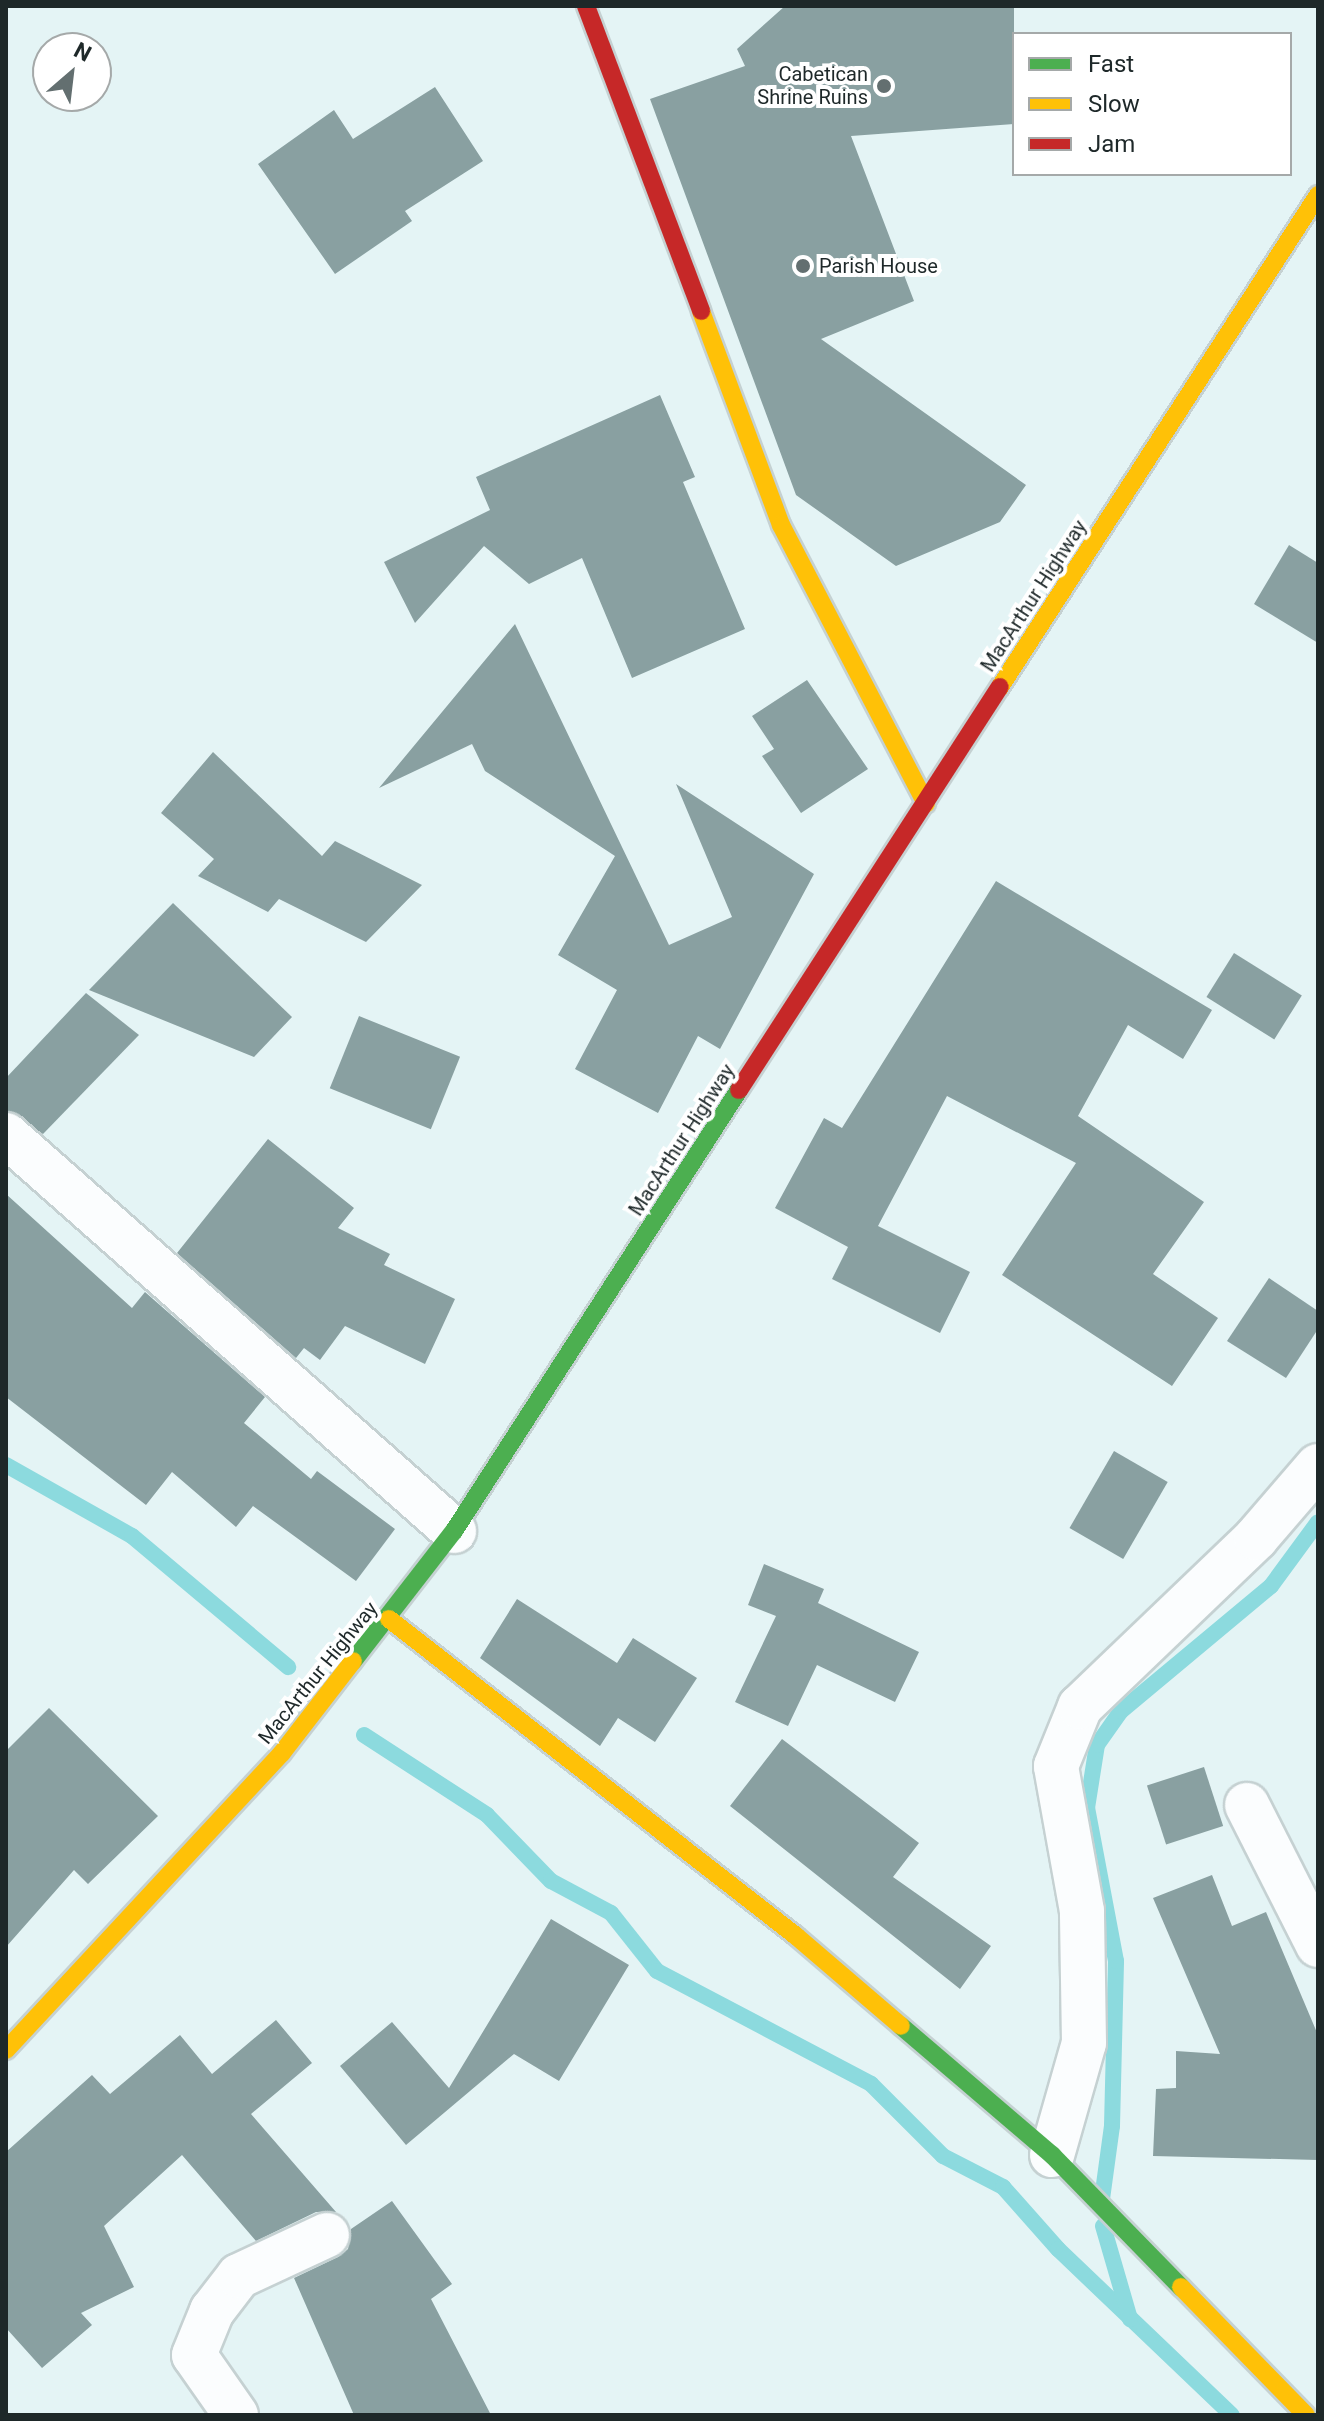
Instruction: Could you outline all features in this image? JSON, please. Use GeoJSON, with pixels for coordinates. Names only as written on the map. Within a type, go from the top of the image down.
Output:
{"type":"FeatureCollection","features":[{"type":"Feature","properties":{"kind":"main road"},"geometry":{"type":"LineString","coordinates":[[586,6],[781,525],[926,804]]}},
{"type":"Feature","properties":{"kind":"main road","name":"MacArthur Highway"},"geometry":{"type":"LineString","coordinates":[[6,2050],[282,1753],[389,1619],[454,1531],[1312,217]]}},
{"type":"Feature","properties":{"kind":"main road"},"geometry":{"type":"LineString","coordinates":[[389,1619],[796,1936],[1065,2169],[1134,2233],[1306,2415]]}},
{"type":"Feature","properties":{"kind":"street"},"geometry":{"type":"LineString","coordinates":[[6,1135],[454,1531]]}},
{"type":"Feature","properties":{"kind":"street"},"geometry":{"type":"LineString","coordinates":[[1065,2169],[1084,2043],[1082,1911],[1056,1766],[1080,1707],[1256,1538],[1318,1466]]}},
{"type":"Feature","properties":{"kind":"street"},"geometry":{"type":"LineString","coordinates":[[1247,1805],[1318,1945]]}},
{"type":"Feature","properties":{"kind":"street"},"geometry":{"type":"LineString","coordinates":[[236,2415],[194,2355],[212,2311],[239,2276],[327,2235]]}},
{"type":"Feature","properties":{"kind":"building"},"geometry":{"type":"Polygon","coordinates":[[[785,6],[1014,6],[1012,124],[851,136],[914,301],[821,339],[1026,485],[1000,522],[896,566],[796,495],[650,99],[745,66],[737,49],[785,6]]]}},
{"type":"Feature","properties":{"kind":"building"},"geometry":{"type":"Polygon","coordinates":[[[435,87],[483,161],[405,211],[412,221],[335,274],[258,164],[334,110],[353,139],[435,87]]]}},
{"type":"Feature","properties":{"kind":"building"},"geometry":{"type":"Polygon","coordinates":[[[660,395],[695,477],[683,482],[745,629],[632,678],[582,558],[529,584],[484,546],[415,623],[384,562],[490,510],[476,477],[660,395]]]}},
{"type":"Feature","properties":{"kind":"building"},"geometry":{"type":"Polygon","coordinates":[[[1289,545],[1318,563],[1318,643],[1254,604],[1289,545]]]}},
{"type":"Feature","properties":{"kind":"building"},"geometry":{"type":"Polygon","coordinates":[[[515,624],[669,945],[732,917],[676,784],[814,874],[720,1049],[698,1036],[658,1113],[575,1069],[617,990],[558,955],[615,856],[485,771],[472,744],[379,788],[515,624]]]}},
{"type":"Feature","properties":{"kind":"building"},"geometry":{"type":"Polygon","coordinates":[[[807,680],[868,769],[801,813],[762,756],[774,749],[752,716],[807,680]]]}},
{"type":"Feature","properties":{"kind":"building"},"geometry":{"type":"Polygon","coordinates":[[[213,752],[322,856],[335,841],[422,885],[366,942],[279,899],[268,912],[198,876],[214,859],[161,813],[213,752]]]}},
{"type":"Feature","properties":{"kind":"building"},"geometry":{"type":"Polygon","coordinates":[[[996,881],[1212,1010],[1183,1059],[1128,1025],[1078,1116],[1204,1202],[1153,1274],[1218,1318],[1172,1386],[1002,1275],[1076,1163],[947,1096],[878,1226],[970,1272],[940,1333],[832,1279],[848,1247],[775,1208],[824,1118],[842,1128],[996,881]]]}},
{"type":"Feature","properties":{"kind":"building"},"geometry":{"type":"Polygon","coordinates":[[[173,903],[292,1017],[254,1057],[89,990],[173,903]]]}},
{"type":"Feature","properties":{"kind":"building"},"geometry":{"type":"Polygon","coordinates":[[[1234,953],[1302,995],[1274,1039],[1206,997],[1234,953]]]}},
{"type":"Feature","properties":{"kind":"building"},"geometry":{"type":"Polygon","coordinates":[[[86,993],[139,1035],[43,1134],[6,1111],[6,1078],[86,993]]]}},
{"type":"Feature","properties":{"kind":"building"},"geometry":{"type":"Polygon","coordinates":[[[359,1016],[460,1057],[431,1129],[330,1088],[359,1016]]]}},
{"type":"Feature","properties":{"kind":"building"},"geometry":{"type":"Polygon","coordinates":[[[268,1139],[354,1208],[338,1228],[390,1254],[384,1265],[455,1299],[425,1364],[345,1326],[320,1360],[304,1348],[296,1358],[177,1253],[268,1139]]]}},
{"type":"Feature","properties":{"kind":"building"},"geometry":{"type":"Polygon","coordinates":[[[6,1194],[132,1308],[145,1292],[265,1397],[244,1423],[311,1479],[317,1471],[395,1529],[356,1581],[253,1506],[236,1527],[172,1472],[146,1505],[6,1397],[6,1194]]]}},
{"type":"Feature","properties":{"kind":"building"},"geometry":{"type":"Polygon","coordinates":[[[1269,1278],[1318,1311],[1318,1329],[1286,1378],[1227,1341],[1269,1278]]]}},
{"type":"Feature","properties":{"kind":"building"},"geometry":{"type":"Polygon","coordinates":[[[1114,1451],[1168,1482],[1123,1559],[1070,1528],[1114,1451]]]}},
{"type":"Feature","properties":{"kind":"building"},"geometry":{"type":"Polygon","coordinates":[[[764,1564],[824,1589],[818,1603],[919,1652],[895,1702],[817,1665],[788,1726],[735,1702],[776,1616],[748,1605],[764,1564]]]}},
{"type":"Feature","properties":{"kind":"building"},"geometry":{"type":"Polygon","coordinates":[[[517,1599],[617,1663],[633,1638],[697,1678],[655,1742],[618,1718],[600,1746],[480,1658],[517,1599]]]}},
{"type":"Feature","properties":{"kind":"building"},"geometry":{"type":"Polygon","coordinates":[[[49,1708],[158,1816],[88,1884],[74,1870],[6,1947],[6,1751],[49,1708]]]}},
{"type":"Feature","properties":{"kind":"building"},"geometry":{"type":"Polygon","coordinates":[[[782,1739],[919,1843],[893,1877],[991,1946],[960,1989],[730,1806],[782,1739]]]}},
{"type":"Feature","properties":{"kind":"building"},"geometry":{"type":"Polygon","coordinates":[[[1204,1767],[1223,1826],[1166,1845],[1147,1786],[1204,1767]]]}},
{"type":"Feature","properties":{"kind":"building"},"geometry":{"type":"Polygon","coordinates":[[[1212,1875],[1232,1926],[1266,1912],[1318,2035],[1318,2160],[1153,2156],[1156,2089],[1176,2088],[1176,2051],[1220,2054],[1153,1898],[1212,1875]]]}},
{"type":"Feature","properties":{"kind":"building"},"geometry":{"type":"Polygon","coordinates":[[[551,1919],[629,1965],[559,2081],[514,2054],[406,2145],[340,2066],[392,2022],[449,2088],[551,1919]]]}},
{"type":"Feature","properties":{"kind":"building"},"geometry":{"type":"Polygon","coordinates":[[[276,2020],[312,2063],[251,2114],[336,2212],[316,2212],[256,2241],[182,2155],[104,2226],[134,2287],[81,2313],[92,2325],[42,2368],[6,2328],[6,2152],[92,2075],[110,2094],[180,2035],[212,2074],[276,2020]]]}},
{"type":"Feature","properties":{"kind":"building"},"geometry":{"type":"Polygon","coordinates":[[[392,2201],[452,2284],[431,2299],[491,2415],[354,2415],[294,2278],[338,2257],[348,2249],[351,2229],[392,2201]]]}},
{"type":"Feature","properties":{"kind":"waterway"},"geometry":{"type":"LineString","coordinates":[[6,1465],[132,1536],[288,1667]]}},
{"type":"Feature","properties":{"kind":"waterway"},"geometry":{"type":"LineString","coordinates":[[1102,2199],[1112,2126],[1116,1961],[1087,1808],[1097,1745],[1121,1711],[1271,1586],[1318,1522]]}},
{"type":"Feature","properties":{"kind":"waterway"},"geometry":{"type":"LineString","coordinates":[[364,1735],[487,1815],[551,1881],[611,1913],[657,1971],[871,2084],[943,2156],[1003,2187],[1058,2249],[1232,2415]]}},
{"type":"Feature","properties":{"kind":"waterway"},"geometry":{"type":"LineString","coordinates":[[1103,2226],[1130,2319]]}},
{"type":"Feature","properties":{"kind":"traffic: fast"},"geometry":{"type":"LineString","coordinates":[[353,1661],[454,1531],[739,1090]]}},
{"type":"Feature","properties":{"kind":"traffic: fast"},"geometry":{"type":"LineString","coordinates":[[901,2026],[1052,2155],[1181,2287]]}},
{"type":"Feature","properties":{"kind":"traffic: slow"},"geometry":{"type":"LineString","coordinates":[[1000,687],[1318,195]]}},
{"type":"Feature","properties":{"kind":"traffic: slow"},"geometry":{"type":"LineString","coordinates":[[701,311],[781,525],[926,804]]}},
{"type":"Feature","properties":{"kind":"traffic: slow"},"geometry":{"type":"LineString","coordinates":[[389,1619],[796,1936],[901,2026]]}},
{"type":"Feature","properties":{"kind":"traffic: slow"},"geometry":{"type":"LineString","coordinates":[[6,2050],[282,1753],[353,1661]]}},
{"type":"Feature","properties":{"kind":"traffic: slow"},"geometry":{"type":"LineString","coordinates":[[1181,2287],[1306,2415]]}},
{"type":"Feature","properties":{"kind":"traffic: jam"},"geometry":{"type":"LineString","coordinates":[[586,6],[701,311]]}},
{"type":"Feature","properties":{"kind":"traffic: jam"},"geometry":{"type":"LineString","coordinates":[[739,1090],[1000,687]]}},
{"type":"Feature","properties":{"kind":"place","name":"Cabetican Shrine Ruins"},"geometry":{"type":"Point","coordinates":[884,86]}},
{"type":"Feature","properties":{"kind":"place","name":"Parish House"},"geometry":{"type":"Point","coordinates":[803,266]}}]}
